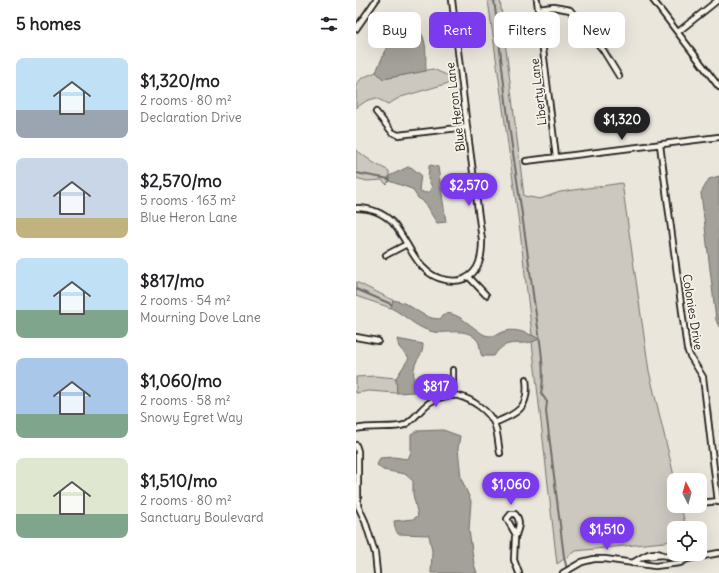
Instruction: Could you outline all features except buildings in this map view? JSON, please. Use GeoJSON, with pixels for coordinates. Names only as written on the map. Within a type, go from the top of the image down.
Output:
{"type":"FeatureCollection","features":[{"type":"Feature","properties":{"kind":"street"},"geometry":{"type":"LineString","coordinates":[[356,29],[376,0]]}},
{"type":"Feature","properties":{"kind":"street","name":"Blue Heron Lane"},"geometry":{"type":"LineString","coordinates":[[452,0],[466,127],[482,240],[482,254],[479,263],[476,270],[469,276]]}},
{"type":"Feature","properties":{"kind":"street","name":"Liberty Lane"},"geometry":{"type":"LineString","coordinates":[[537,0],[556,157]]}},
{"type":"Feature","properties":{"kind":"street"},"geometry":{"type":"LineString","coordinates":[[653,0],[719,87]]}},
{"type":"Feature","properties":{"kind":"street"},"geometry":{"type":"LineString","coordinates":[[678,32],[718,0]]}},
{"type":"Feature","properties":{"kind":"street"},"geometry":{"type":"LineString","coordinates":[[538,9],[554,7],[570,10],[603,50],[619,76]]}},
{"type":"Feature","properties":{"kind":"street"},"geometry":{"type":"LineString","coordinates":[[376,112],[392,132],[398,135],[466,127]]}},
{"type":"Feature","properties":{"kind":"street"},"geometry":{"type":"LineString","coordinates":[[526,161],[719,137]]}},
{"type":"Feature","properties":{"kind":"street","name":"Colonies Drive"},"geometry":{"type":"LineString","coordinates":[[660,145],[687,349],[703,377],[719,502]]}},
{"type":"Feature","properties":{"kind":"street"},"geometry":{"type":"LineString","coordinates":[[356,208],[366,208],[380,214],[392,222],[419,264],[426,272],[436,278],[460,281],[469,276],[486,295]]}},
{"type":"Feature","properties":{"kind":"street"},"geometry":{"type":"LineString","coordinates":[[386,255],[407,244]]}},
{"type":"Feature","properties":{"kind":"street"},"geometry":{"type":"LineString","coordinates":[[356,337],[378,341]]}},
{"type":"Feature","properties":{"kind":"street"},"geometry":{"type":"LineString","coordinates":[[453,370],[453,396]]}},
{"type":"Feature","properties":{"kind":"street"},"geometry":{"type":"LineString","coordinates":[[494,423],[514,414],[522,408],[525,402],[527,389],[526,379]]}},
{"type":"Feature","properties":{"kind":"street"},"geometry":{"type":"LineString","coordinates":[[356,429],[369,426],[405,425],[413,419],[422,408],[431,402],[438,398],[453,396],[467,399],[485,411],[494,423],[500,453]]}},
{"type":"Feature","properties":{"kind":"street"},"geometry":{"type":"LineString","coordinates":[[356,445],[358,451],[358,506],[365,521],[375,553],[377,573]]}},
{"type":"Feature","properties":{"kind":"street"},"geometry":{"type":"LineString","coordinates":[[707,503],[719,502]]}},
{"type":"Feature","properties":{"kind":"street"},"geometry":{"type":"LineString","coordinates":[[516,535],[514,560],[519,573]]}},
{"type":"Feature","properties":{"kind":"street"},"geometry":{"type":"LineString","coordinates":[[707,555],[719,553]]}},
{"type":"Feature","properties":{"kind":"street"},"geometry":{"type":"LineString","coordinates":[[632,563],[643,557],[667,556]]}},
{"type":"Feature","properties":{"kind":"street"},"geometry":{"type":"LineString","coordinates":[[563,573],[582,562],[594,559],[605,559],[655,566],[680,563],[684,561]]}},
{"type":"Feature","properties":{"kind":"shaded area"},"geometry":{"type":"Polygon","coordinates":[[[488,0],[500,0],[501,12],[494,12],[494,43],[488,0]]]}},
{"type":"Feature","properties":{"kind":"shaded area"},"geometry":{"type":"Polygon","coordinates":[[[421,32],[426,52],[426,71],[383,79],[376,72],[387,48],[421,48],[421,32]]]}},
{"type":"Feature","properties":{"kind":"shaded area"},"geometry":{"type":"Polygon","coordinates":[[[495,48],[506,48],[524,196],[540,199],[560,192],[622,183],[649,371],[673,473],[667,473],[667,513],[683,513],[684,521],[667,521],[667,542],[575,551],[557,564],[532,342],[538,339],[532,335],[520,231],[495,48]]]}},
{"type":"Feature","properties":{"kind":"shaded area"},"geometry":{"type":"Polygon","coordinates":[[[433,69],[453,78],[452,82],[401,97],[388,104],[376,98],[366,101],[356,108],[356,85],[362,78],[376,72],[383,79],[433,69]]]}},
{"type":"Feature","properties":{"kind":"shaded area"},"geometry":{"type":"Polygon","coordinates":[[[356,150],[374,163],[389,171],[389,181],[386,184],[382,180],[367,181],[356,178],[356,150]]]}},
{"type":"Feature","properties":{"kind":"shaded area"},"geometry":{"type":"Polygon","coordinates":[[[431,165],[438,167],[446,222],[437,223],[423,201],[418,198],[412,189],[389,181],[389,176],[411,167],[421,175],[419,190],[425,193],[429,192],[432,187],[428,179],[429,166],[431,165]]]}},
{"type":"Feature","properties":{"kind":"shaded area"},"geometry":{"type":"Polygon","coordinates":[[[719,176],[719,327],[716,320],[701,193],[709,179],[719,176]]]}},
{"type":"Feature","properties":{"kind":"shaded area"},"geometry":{"type":"Polygon","coordinates":[[[356,282],[393,300],[391,308],[356,296],[356,282]]]}},
{"type":"Feature","properties":{"kind":"shaded area"},"geometry":{"type":"Polygon","coordinates":[[[393,300],[406,304],[422,314],[433,318],[440,319],[444,314],[454,315],[488,336],[514,330],[527,333],[539,339],[526,343],[509,344],[499,350],[494,356],[482,356],[479,343],[472,335],[462,332],[434,332],[422,328],[391,308],[393,300]]]}},
{"type":"Feature","properties":{"kind":"shaded area"},"geometry":{"type":"Polygon","coordinates":[[[397,339],[423,344],[422,351],[414,368],[414,392],[397,393],[396,378],[409,358],[399,347],[397,339]]]}},
{"type":"Feature","properties":{"kind":"shaded area"},"geometry":{"type":"Polygon","coordinates":[[[375,376],[396,378],[397,393],[369,391],[356,393],[356,377],[375,376]]]}},
{"type":"Feature","properties":{"kind":"shaded area"},"geometry":{"type":"Polygon","coordinates":[[[443,430],[460,436],[458,448],[461,478],[471,501],[469,530],[474,564],[477,573],[431,573],[432,551],[429,535],[398,534],[395,528],[394,521],[413,519],[418,516],[413,494],[413,481],[405,474],[383,470],[377,465],[380,458],[393,457],[408,459],[411,452],[411,434],[416,431],[443,430]]]}},
{"type":"Feature","properties":{"kind":"waterway"},"geometry":{"type":"LineString","coordinates":[[494,0],[510,134],[542,358],[543,383],[541,393],[547,402],[546,411],[564,557],[568,573]]}},
{"type":"Feature","properties":{"kind":"waterway"},"geometry":{"type":"LineString","coordinates":[[356,173],[389,179]]}},
{"type":"Feature","properties":{"kind":"waterway"},"geometry":{"type":"LineString","coordinates":[[356,289],[391,304]]}}]}
